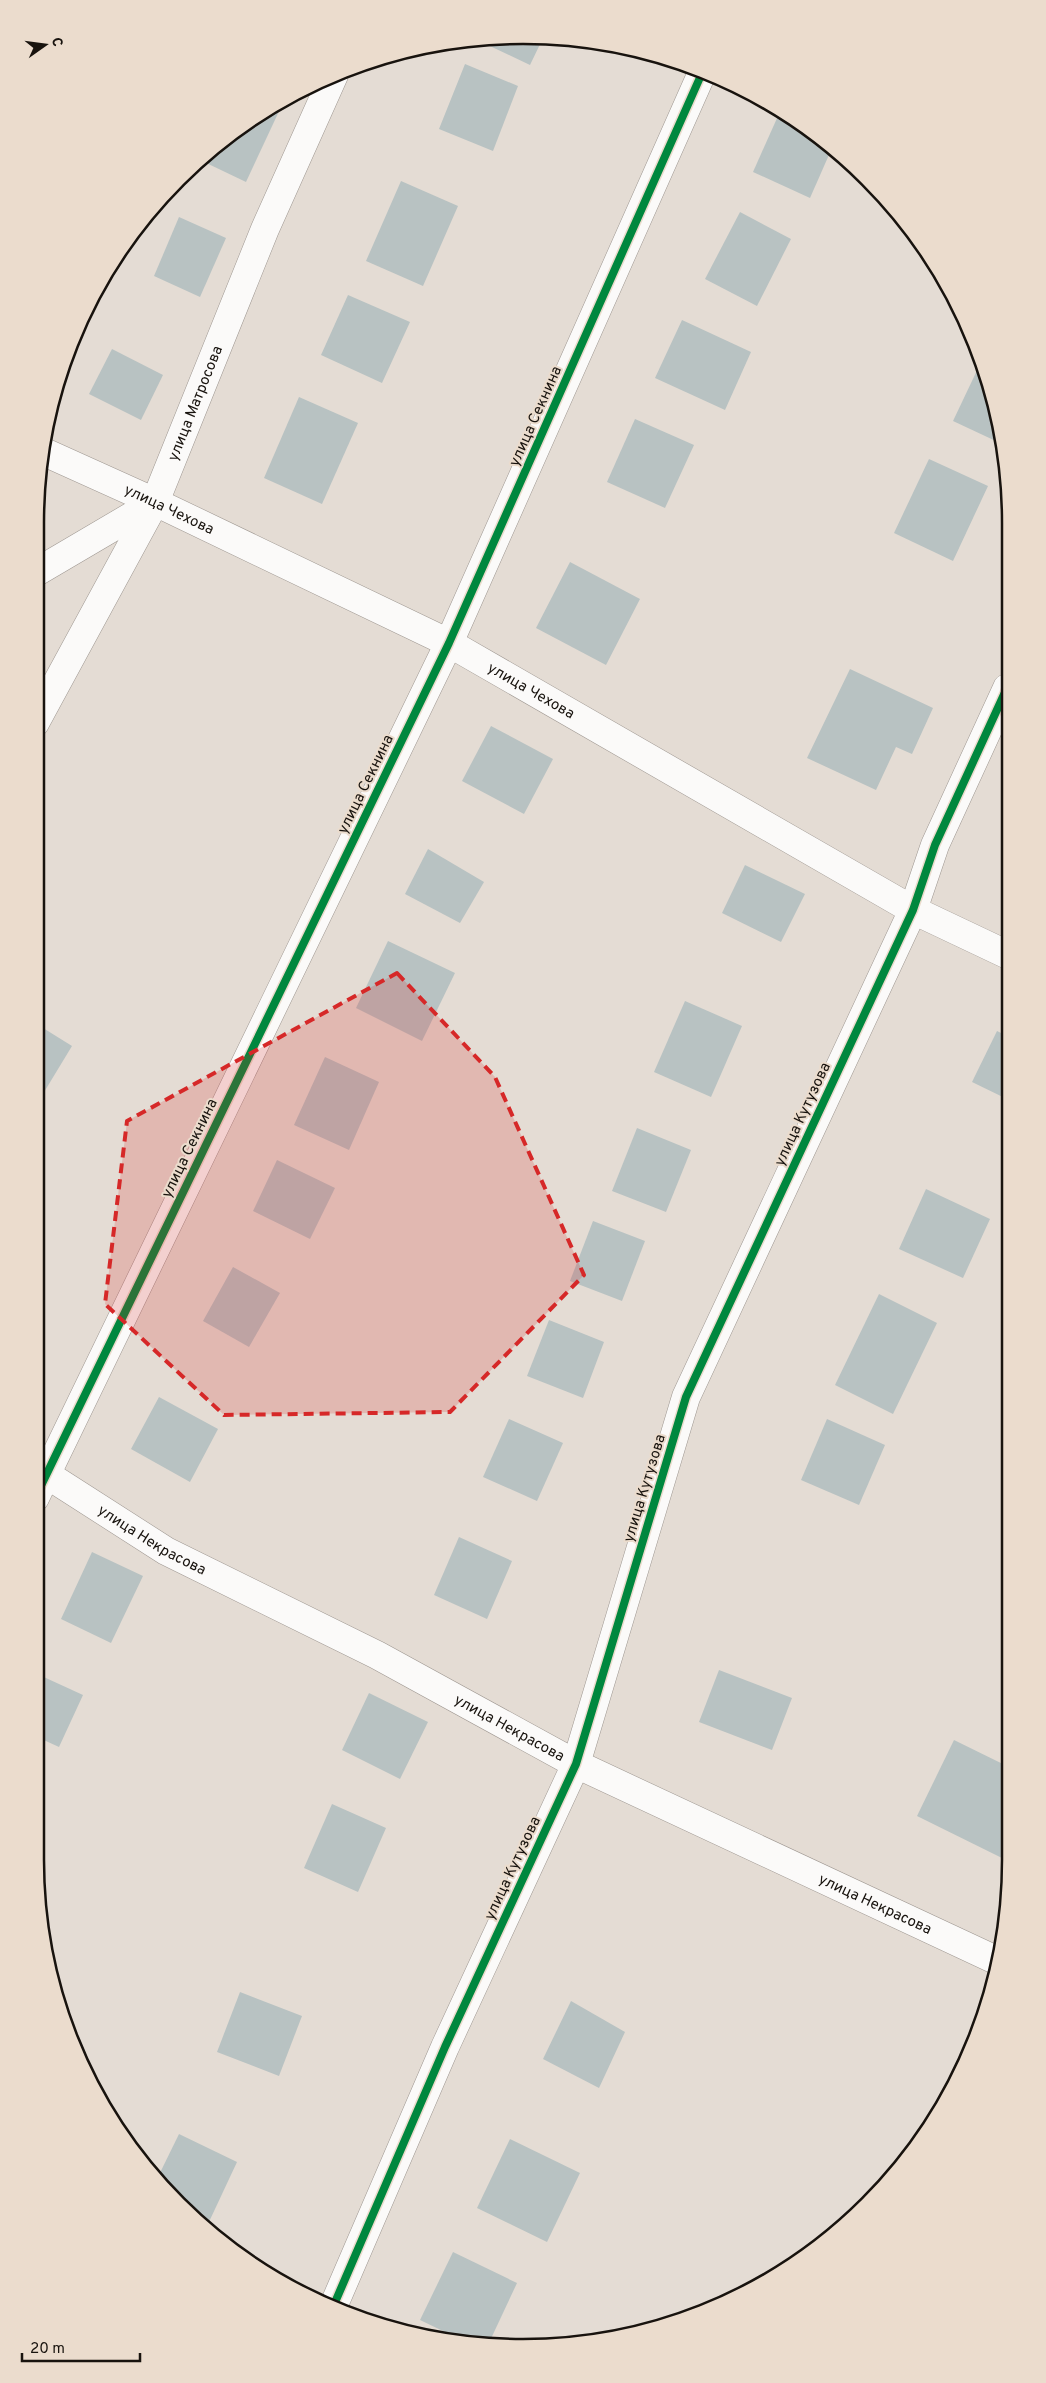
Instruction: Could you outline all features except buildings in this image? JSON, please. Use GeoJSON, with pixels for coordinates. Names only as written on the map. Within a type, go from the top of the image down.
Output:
{"type":"FeatureCollection","features":[{"type":"Feature","properties":{"kind":"street","name":"улица Секнина"},"geometry":{"type":"LineString","coordinates":[[44,1464],[449,643],[700,78]]}},
{"type":"Feature","properties":{"kind":"street","name":"улица Матросова"},"geometry":{"type":"LineString","coordinates":[[44,706],[155,502],[265,229],[330,85]]}},
{"type":"Feature","properties":{"kind":"street","name":"улица Чехова"},"geometry":{"type":"LineString","coordinates":[[49,455],[155,502],[449,643],[913,910],[1002,952]]}},
{"type":"Feature","properties":{"kind":"street"},"geometry":{"type":"LineString","coordinates":[[44,568],[155,502]]}},
{"type":"Feature","properties":{"kind":"street","name":"улица Кутузова"},"geometry":{"type":"LineString","coordinates":[[336,2301],[445,2047],[576,1764],[686,1397],[913,910],[935,845],[1002,701]]}},
{"type":"Feature","properties":{"kind":"street","name":"улица Некрасова"},"geometry":{"type":"LineString","coordinates":[[44,1472],[166,1551],[377,1655],[576,1764],[992,1958]]}},
{"type":"Feature","properties":{"kind":"highlighted area"},"geometry":{"type":"Polygon","coordinates":[[[397,973],[495,1077],[584,1275],[450,1412],[224,1415],[105,1304],[127,1121],[397,973]]]}},
{"type":"Feature","properties":{"kind":"cycle path"},"geometry":{"type":"LineString","coordinates":[[44,1479],[449,643],[700,78]]}},
{"type":"Feature","properties":{"kind":"cycle path"},"geometry":{"type":"LineString","coordinates":[[336,2301],[445,2047],[576,1764],[686,1397],[913,910],[935,845],[1002,699]]}}]}
